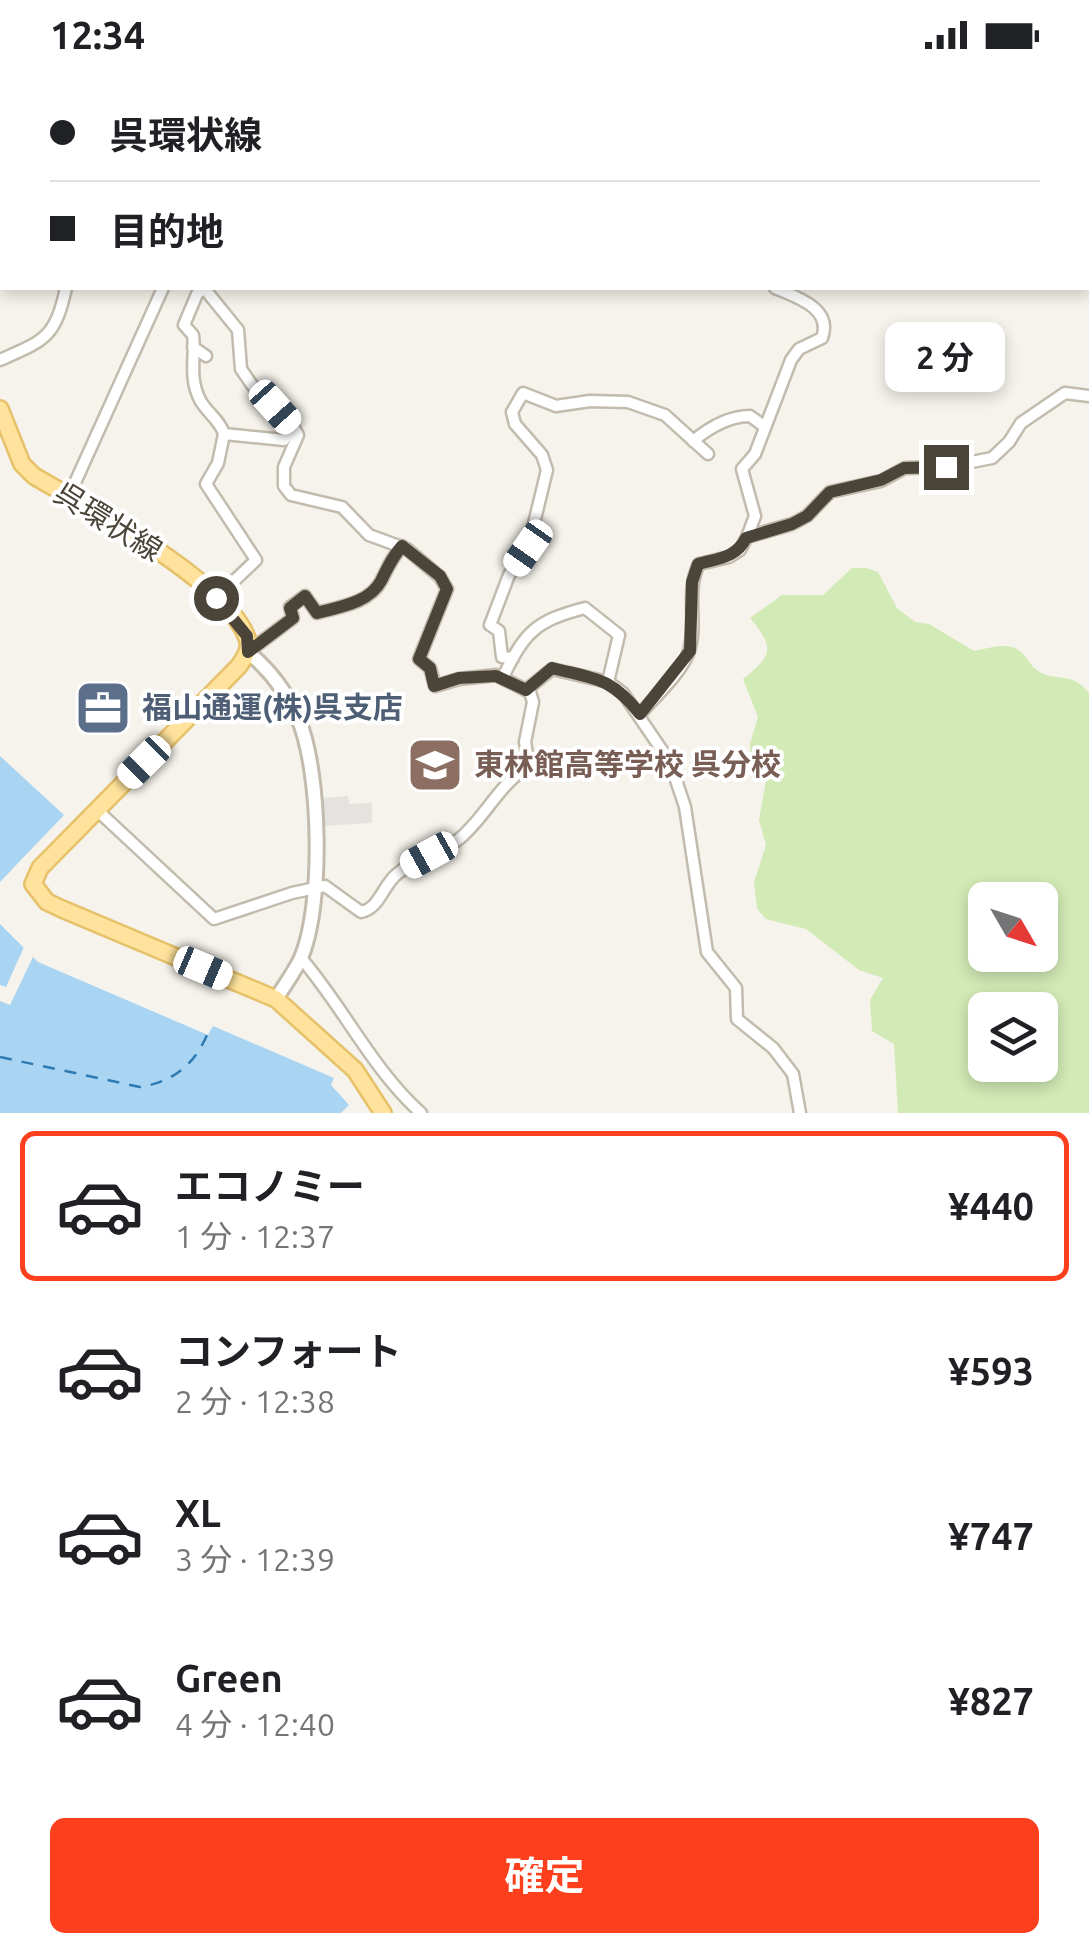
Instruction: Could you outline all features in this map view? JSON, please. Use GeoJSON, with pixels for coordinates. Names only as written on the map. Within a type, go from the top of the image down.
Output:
{"type":"FeatureCollection","features":[{"type":"Feature","properties":{"kind":"main road","name":"呉環状線"},"geometry":{"type":"LineString","coordinates":[[0,408],[22,464],[34,476],[155,550],[216,598],[247,636],[248,652]]}},
{"type":"Feature","properties":{"kind":"main road"},"geometry":{"type":"LineString","coordinates":[[248,652],[239,666],[40,868],[33,884],[36,892],[62,909],[276,1000],[355,1070],[382,1113]]}},
{"type":"Feature","properties":{"kind":"street"},"geometry":{"type":"LineString","coordinates":[[0,360],[41,343],[53,330],[65,290]]}},
{"type":"Feature","properties":{"kind":"street"},"geometry":{"type":"LineString","coordinates":[[68,496],[161,290]]}},
{"type":"Feature","properties":{"kind":"street"},"geometry":{"type":"LineString","coordinates":[[201,290],[196,294],[184,325],[193,335],[191,360],[198,395],[224,434],[218,463],[206,484],[256,560],[216,598]]}},
{"type":"Feature","properties":{"kind":"street"},"geometry":{"type":"LineString","coordinates":[[97,810],[214,918],[325,886],[356,909],[368,912],[398,872],[460,838],[507,780],[529,765],[526,742],[533,702],[530,692],[503,677],[459,678],[434,686],[430,668],[419,659],[447,589],[440,576],[402,546],[369,535],[342,506],[291,495],[284,486],[284,467],[298,434],[241,369],[238,330],[206,290]]}},
{"type":"Feature","properties":{"kind":"street"},"geometry":{"type":"LineString","coordinates":[[640,714],[690,651],[692,582],[698,564],[729,556],[740,550],[746,538],[756,516],[742,469],[755,454],[791,360],[799,349],[822,338],[826,328],[822,315],[798,296],[781,290]]}},
{"type":"Feature","properties":{"kind":"street"},"geometry":{"type":"LineString","coordinates":[[192,347],[206,356]]}},
{"type":"Feature","properties":{"kind":"street"},"geometry":{"type":"LineString","coordinates":[[513,658],[502,657],[499,631],[490,625],[509,575],[528,548],[546,470],[542,454],[516,424],[512,412],[523,393],[556,406],[590,401],[628,402],[665,416],[708,454]]}},
{"type":"Feature","properties":{"kind":"street"},"geometry":{"type":"LineString","coordinates":[[746,538],[807,516],[830,492],[881,480],[904,468],[946,467],[992,458],[1009,442],[1021,422],[1065,393],[1089,396]]}},
{"type":"Feature","properties":{"kind":"street"},"geometry":{"type":"LineString","coordinates":[[693,440],[739,416],[750,416],[764,427]]}},
{"type":"Feature","properties":{"kind":"street"},"geometry":{"type":"LineString","coordinates":[[224,434],[284,440],[294,428]]}},
{"type":"Feature","properties":{"kind":"street"},"geometry":{"type":"LineString","coordinates":[[276,1000],[301,958],[317,887],[312,776],[300,722],[270,670],[248,652],[293,618],[290,608],[305,596],[317,613],[358,602],[380,584],[385,567],[402,546]]}},
{"type":"Feature","properties":{"kind":"street"},"geometry":{"type":"LineString","coordinates":[[503,677],[523,637],[556,617],[585,608],[620,635],[608,682]]}},
{"type":"Feature","properties":{"kind":"street"},"geometry":{"type":"LineString","coordinates":[[526,690],[552,668],[608,682],[640,714],[670,762],[686,807],[707,952],[736,988],[737,1019],[774,1048],[793,1074],[800,1113]]}},
{"type":"Feature","properties":{"kind":"street"},"geometry":{"type":"LineString","coordinates":[[301,958],[322,982],[385,1075],[422,1113]]}},
{"type":"Feature","properties":{"kind":"green space"},"geometry":{"type":"Polygon","coordinates":[[[852,568],[866,568],[878,572],[897,608],[915,622],[929,624],[974,651],[999,646],[1015,648],[1038,671],[1070,679],[1089,693],[1089,1113],[898,1113],[894,1044],[872,1031],[870,1000],[883,978],[859,970],[806,929],[766,919],[757,909],[754,882],[766,845],[759,820],[766,780],[751,757],[750,744],[758,717],[743,679],[760,664],[767,651],[764,637],[750,618],[782,595],[823,595],[852,568]]]}},
{"type":"Feature","properties":{"kind":"shaded area"},"geometry":{"type":"Polygon","coordinates":[[[348,796],[349,804],[372,803],[372,823],[323,826],[321,798],[348,796]]]}},
{"type":"Feature","properties":{"kind":"water"},"geometry":{"type":"Polygon","coordinates":[[[0,756],[64,815],[0,882],[0,756]]]}},
{"type":"Feature","properties":{"kind":"water"},"geometry":{"type":"Polygon","coordinates":[[[0,924],[38,962],[208,1035],[213,1026],[334,1078],[331,1085],[349,1105],[341,1113],[0,1113],[0,924]]]}},
{"type":"Feature","properties":{"kind":"pier"},"geometry":{"type":"Polygon","coordinates":[[[24,947],[33,957],[10,1005],[0,1001],[0,985],[6,987],[24,947]]]}},
{"type":"Feature","properties":{"kind":"ferry route"},"geometry":{"type":"LineString","coordinates":[[0,1057],[140,1087],[163,1081],[181,1070],[196,1055],[207,1035]]}},
{"type":"Feature","properties":{"kind":"place","name":"福山通運(株)呉支店"},"geometry":{"type":"Point","coordinates":[103,708]}},
{"type":"Feature","properties":{"kind":"place","name":"東林館高等学校 呉分校"},"geometry":{"type":"Point","coordinates":[435,765]}},
{"type":"Feature","properties":{"kind":"route"},"geometry":{"type":"LineString","coordinates":[[216,598],[247,636],[248,652],[293,618],[290,608],[305,596],[317,613],[358,602],[380,584],[385,567],[402,546],[440,576],[447,589],[419,659],[430,668],[434,686],[459,678],[496,676],[526,690],[552,668],[608,682],[640,714],[690,651],[692,582],[698,564],[729,556],[740,550],[746,538],[807,516],[830,492],[881,480],[904,468],[946,467]]}}]}
